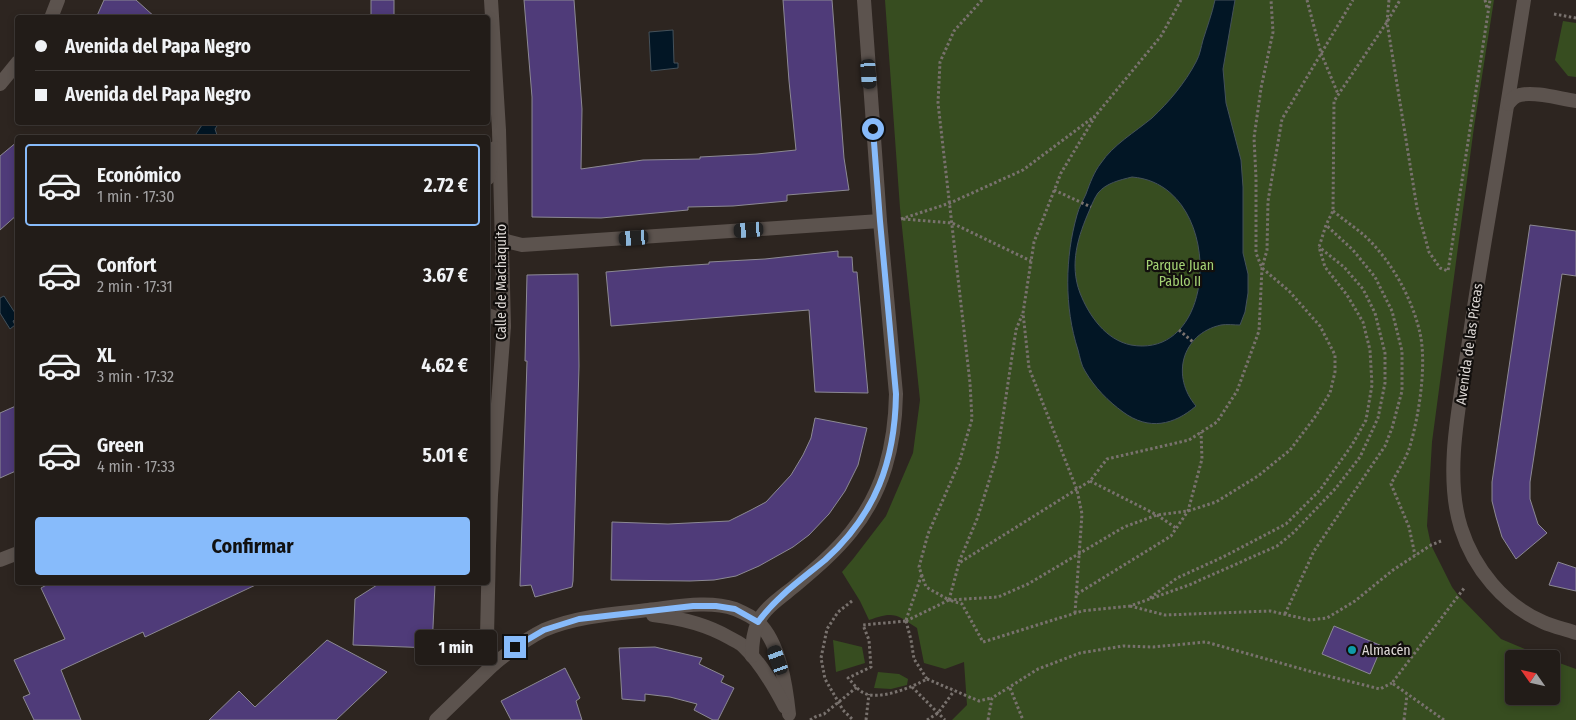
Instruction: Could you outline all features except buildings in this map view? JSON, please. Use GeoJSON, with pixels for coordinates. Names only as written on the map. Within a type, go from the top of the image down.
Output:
{"type":"FeatureCollection","features":[{"type":"Feature","properties":{"kind":"street"},"geometry":{"type":"LineString","coordinates":[[52,15],[58,0]]}},
{"type":"Feature","properties":{"kind":"street","name":"Calle de Machaquito"},"geometry":{"type":"LineString","coordinates":[[490,0],[499,130],[504,326],[490,495]]}},
{"type":"Feature","properties":{"kind":"street"},"geometry":{"type":"LineString","coordinates":[[752,656],[753,640],[758,622],[776,600],[838,548],[852,531],[867,509],[881,482],[890,455],[895,420],[896,394],[880,221],[864,0]]}},
{"type":"Feature","properties":{"kind":"street","name":"Avenida de las Píceas"},"geometry":{"type":"LineString","coordinates":[[1524,0],[1479,272],[1454,445],[1454,492],[1461,527],[1470,550],[1482,572],[1517,607],[1544,622],[1576,633]]}},
{"type":"Feature","properties":{"kind":"street"},"geometry":{"type":"LineString","coordinates":[[0,84],[15,66]]}},
{"type":"Feature","properties":{"kind":"street"},"geometry":{"type":"LineString","coordinates":[[1508,104],[1514,97],[1522,94],[1534,94],[1576,101]]}},
{"type":"Feature","properties":{"kind":"street","name":"Calle de Machaquito"},"geometry":{"type":"LineString","coordinates":[[490,169],[499,130]]}},
{"type":"Feature","properties":{"kind":"street"},"geometry":{"type":"LineString","coordinates":[[502,240],[522,245],[880,221]]}},
{"type":"Feature","properties":{"kind":"street"},"geometry":{"type":"LineString","coordinates":[[490,316],[496,318],[504,326]]}},
{"type":"Feature","properties":{"kind":"street"},"geometry":{"type":"LineString","coordinates":[[490,373],[500,366]]}},
{"type":"Feature","properties":{"kind":"street"},"geometry":{"type":"LineString","coordinates":[[0,560],[15,554]]}},
{"type":"Feature","properties":{"kind":"street","name":"Calle de Machaquito"},"geometry":{"type":"LineString","coordinates":[[488,585],[487,636],[494,664]]}},
{"type":"Feature","properties":{"kind":"street"},"geometry":{"type":"LineString","coordinates":[[436,720],[494,664],[524,641],[544,630],[579,619],[693,606],[716,606],[735,609],[758,622],[774,646],[783,673],[790,717]]}},
{"type":"Feature","properties":{"kind":"street"},"geometry":{"type":"LineString","coordinates":[[625,613],[667,616],[697,623],[714,629],[743,645],[770,679],[790,717]]}},
{"type":"Feature","properties":{"kind":"path"},"geometry":{"type":"LineString","coordinates":[[982,0],[954,31],[940,62],[938,103],[970,383],[972,419],[959,463],[928,534],[919,567],[926,587],[949,600],[962,604],[983,642],[1082,611],[1130,606],[1189,586],[1277,546],[1294,533],[1336,488],[1360,457],[1378,418],[1386,382],[1385,353],[1374,314],[1363,289],[1344,267],[1319,247]]}},
{"type":"Feature","properties":{"kind":"path"},"geometry":{"type":"LineString","coordinates":[[949,600],[959,563],[977,519],[997,456],[1016,330],[1023,313],[1034,242],[1054,190],[1061,174],[1096,115],[1160,36],[1181,0]]}},
{"type":"Feature","properties":{"kind":"path"},"geometry":{"type":"LineString","coordinates":[[926,679],[912,687],[888,694],[862,692],[848,678],[871,667],[869,640],[863,625],[906,621],[949,600],[998,597],[1028,584],[1124,526],[1157,515],[1188,511],[1216,502],[1258,476],[1290,450],[1315,417],[1330,392],[1335,372],[1335,355],[1320,326],[1289,291],[1262,268],[1256,253],[1254,138],[1260,88],[1273,32],[1272,0]]}},
{"type":"Feature","properties":{"kind":"path"},"geometry":{"type":"LineString","coordinates":[[1307,0],[1320,53],[1338,95]]}},
{"type":"Feature","properties":{"kind":"path"},"geometry":{"type":"LineString","coordinates":[[959,563],[1090,481],[1107,459],[1189,440],[1217,422],[1236,391],[1260,331],[1262,268],[1267,250],[1268,201],[1282,120],[1353,0]]}},
{"type":"Feature","properties":{"kind":"path"},"geometry":{"type":"LineString","coordinates":[[1389,0],[1387,22],[1417,208],[1430,252],[1440,268],[1448,271],[1490,0]]}},
{"type":"Feature","properties":{"kind":"path"},"geometry":{"type":"LineString","coordinates":[[1145,602],[1177,578],[1223,557],[1286,524],[1320,490],[1352,445],[1366,420],[1372,385],[1370,350],[1363,322],[1347,295],[1325,267],[1319,247],[1333,211],[1334,101],[1400,0]]}},
{"type":"Feature","properties":{"kind":"path"},"geometry":{"type":"LineString","coordinates":[[1485,0],[1488,11]]}},
{"type":"Feature","properties":{"kind":"path"},"geometry":{"type":"LineString","coordinates":[[1554,14],[1576,18]]}},
{"type":"Feature","properties":{"kind":"path"},"geometry":{"type":"LineString","coordinates":[[1032,261],[952,223],[901,219],[950,203],[1023,170],[1096,115]]}},
{"type":"Feature","properties":{"kind":"path"},"geometry":{"type":"LineString","coordinates":[[1054,190],[1091,207]]}},
{"type":"Feature","properties":{"kind":"path"},"geometry":{"type":"LineString","coordinates":[[1333,211],[1366,237],[1391,267],[1410,304],[1420,334],[1423,368],[1418,409],[1410,447],[1391,484],[1409,527],[1415,555]]}},
{"type":"Feature","properties":{"kind":"path"},"geometry":{"type":"LineString","coordinates":[[1285,614],[1314,551],[1385,446],[1402,391],[1402,350],[1392,311],[1375,278],[1353,250],[1326,225]]}},
{"type":"Feature","properties":{"kind":"path"},"geometry":{"type":"LineString","coordinates":[[1023,313],[1029,368],[1077,490],[1082,514],[1075,613]]}},
{"type":"Feature","properties":{"kind":"path"},"geometry":{"type":"LineString","coordinates":[[1179,330],[1193,342]]}},
{"type":"Feature","properties":{"kind":"path"},"geometry":{"type":"LineString","coordinates":[[1076,594],[1171,536],[1188,511],[1202,459],[1201,432]]}},
{"type":"Feature","properties":{"kind":"path"},"geometry":{"type":"LineString","coordinates":[[1090,481],[1157,515],[1176,528]]}},
{"type":"Feature","properties":{"kind":"path"},"geometry":{"type":"LineString","coordinates":[[1130,606],[1165,615],[1270,611],[1310,620],[1327,618],[1355,601],[1415,555],[1441,541]]}},
{"type":"Feature","properties":{"kind":"path"},"geometry":{"type":"LineString","coordinates":[[922,574],[906,621],[912,640],[914,659],[926,679],[980,701],[992,698],[1010,688],[1038,668],[1080,653],[1123,646],[1152,647],[1206,642],[1380,689],[1392,684],[1465,587]]}},
{"type":"Feature","properties":{"kind":"path"},"geometry":{"type":"LineString","coordinates":[[852,601],[838,612],[826,629],[822,658],[825,679],[838,703],[853,720]]}},
{"type":"Feature","properties":{"kind":"path"},"geometry":{"type":"LineString","coordinates":[[1392,684],[1444,720]]}},
{"type":"Feature","properties":{"kind":"path"},"geometry":{"type":"LineString","coordinates":[[810,720],[824,714],[857,687]]}},
{"type":"Feature","properties":{"kind":"path"},"geometry":{"type":"LineString","coordinates":[[912,687],[945,720]]}},
{"type":"Feature","properties":{"kind":"path"},"geometry":{"type":"LineString","coordinates":[[1010,688],[1023,720]]}},
{"type":"Feature","properties":{"kind":"path"},"geometry":{"type":"LineString","coordinates":[[927,720],[938,713],[954,691]]}},
{"type":"Feature","properties":{"kind":"path"},"geometry":{"type":"LineString","coordinates":[[866,720],[869,694]]}},
{"type":"Feature","properties":{"kind":"path"},"geometry":{"type":"LineString","coordinates":[[1404,720],[1407,694]]}},
{"type":"Feature","properties":{"kind":"path"},"geometry":{"type":"LineString","coordinates":[[988,720],[992,698]]}},
{"type":"Feature","properties":{"kind":"green space","name":"Parque Juan Pablo II"},"geometry":{"type":"Polygon","coordinates":[[[885,0],[1494,0],[1474,127],[1432,442],[1427,526],[1431,545],[1458,595],[1501,639],[1527,650],[1505,650],[1505,705],[1560,705],[1560,663],[1576,669],[1576,720],[952,720],[967,705],[964,662],[945,669],[924,663],[917,628],[894,615],[884,615],[869,620],[842,572],[886,516],[913,453],[920,400],[900,208],[885,0]]]}},
{"type":"Feature","properties":{"kind":"green space"},"geometry":{"type":"Polygon","coordinates":[[[1563,21],[1576,23],[1576,77],[1568,76],[1555,60],[1563,21]]]}},
{"type":"Feature","properties":{"kind":"green space"},"geometry":{"type":"Polygon","coordinates":[[[833,640],[862,647],[865,663],[836,672],[833,640]]]}},
{"type":"Feature","properties":{"kind":"green space"},"geometry":{"type":"Polygon","coordinates":[[[878,672],[899,674],[908,679],[907,685],[891,689],[874,688],[878,672]]]}},
{"type":"Feature","properties":{"kind":"water"},"geometry":{"type":"Polygon","coordinates":[[[1215,0],[1235,0],[1223,69],[1226,103],[1241,160],[1243,253],[1248,274],[1245,312],[1240,325],[1221,325],[1207,330],[1197,337],[1189,347],[1184,358],[1182,370],[1188,395],[1196,406],[1179,418],[1170,421],[1161,423],[1142,422],[1123,412],[1107,399],[1097,389],[1084,369],[1073,334],[1070,317],[1068,265],[1070,248],[1078,212],[1096,170],[1112,150],[1152,118],[1182,85],[1198,57],[1215,0]],[[1132,177],[1114,182],[1105,187],[1098,193],[1093,203],[1082,229],[1076,250],[1075,271],[1077,282],[1088,310],[1106,332],[1114,338],[1131,345],[1161,343],[1182,326],[1195,301],[1200,270],[1196,237],[1184,208],[1162,187],[1132,177]]]}},
{"type":"Feature","properties":{"kind":"water"},"geometry":{"type":"Polygon","coordinates":[[[673,30],[674,63],[678,63],[678,68],[651,71],[649,32],[673,30]]]}},
{"type":"Feature","properties":{"kind":"water"},"geometry":{"type":"Polygon","coordinates":[[[202,125],[218,125],[215,129],[217,135],[195,135],[202,125]]]}},
{"type":"Feature","properties":{"kind":"water"},"geometry":{"type":"Polygon","coordinates":[[[4,296],[15,313],[15,320],[13,321],[15,325],[10,329],[0,313],[0,298],[4,296]]]}},
{"type":"Feature","properties":{"kind":"place","name":"Almacén"},"geometry":{"type":"Point","coordinates":[1352,650]}},
{"type":"Feature","properties":{"kind":"route"},"geometry":{"type":"LineString","coordinates":[[515,647],[544,630],[579,619],[693,606],[716,606],[735,609],[758,622],[776,600],[838,548],[860,520],[881,482],[890,455],[895,420],[896,394],[873,129]]}}]}
